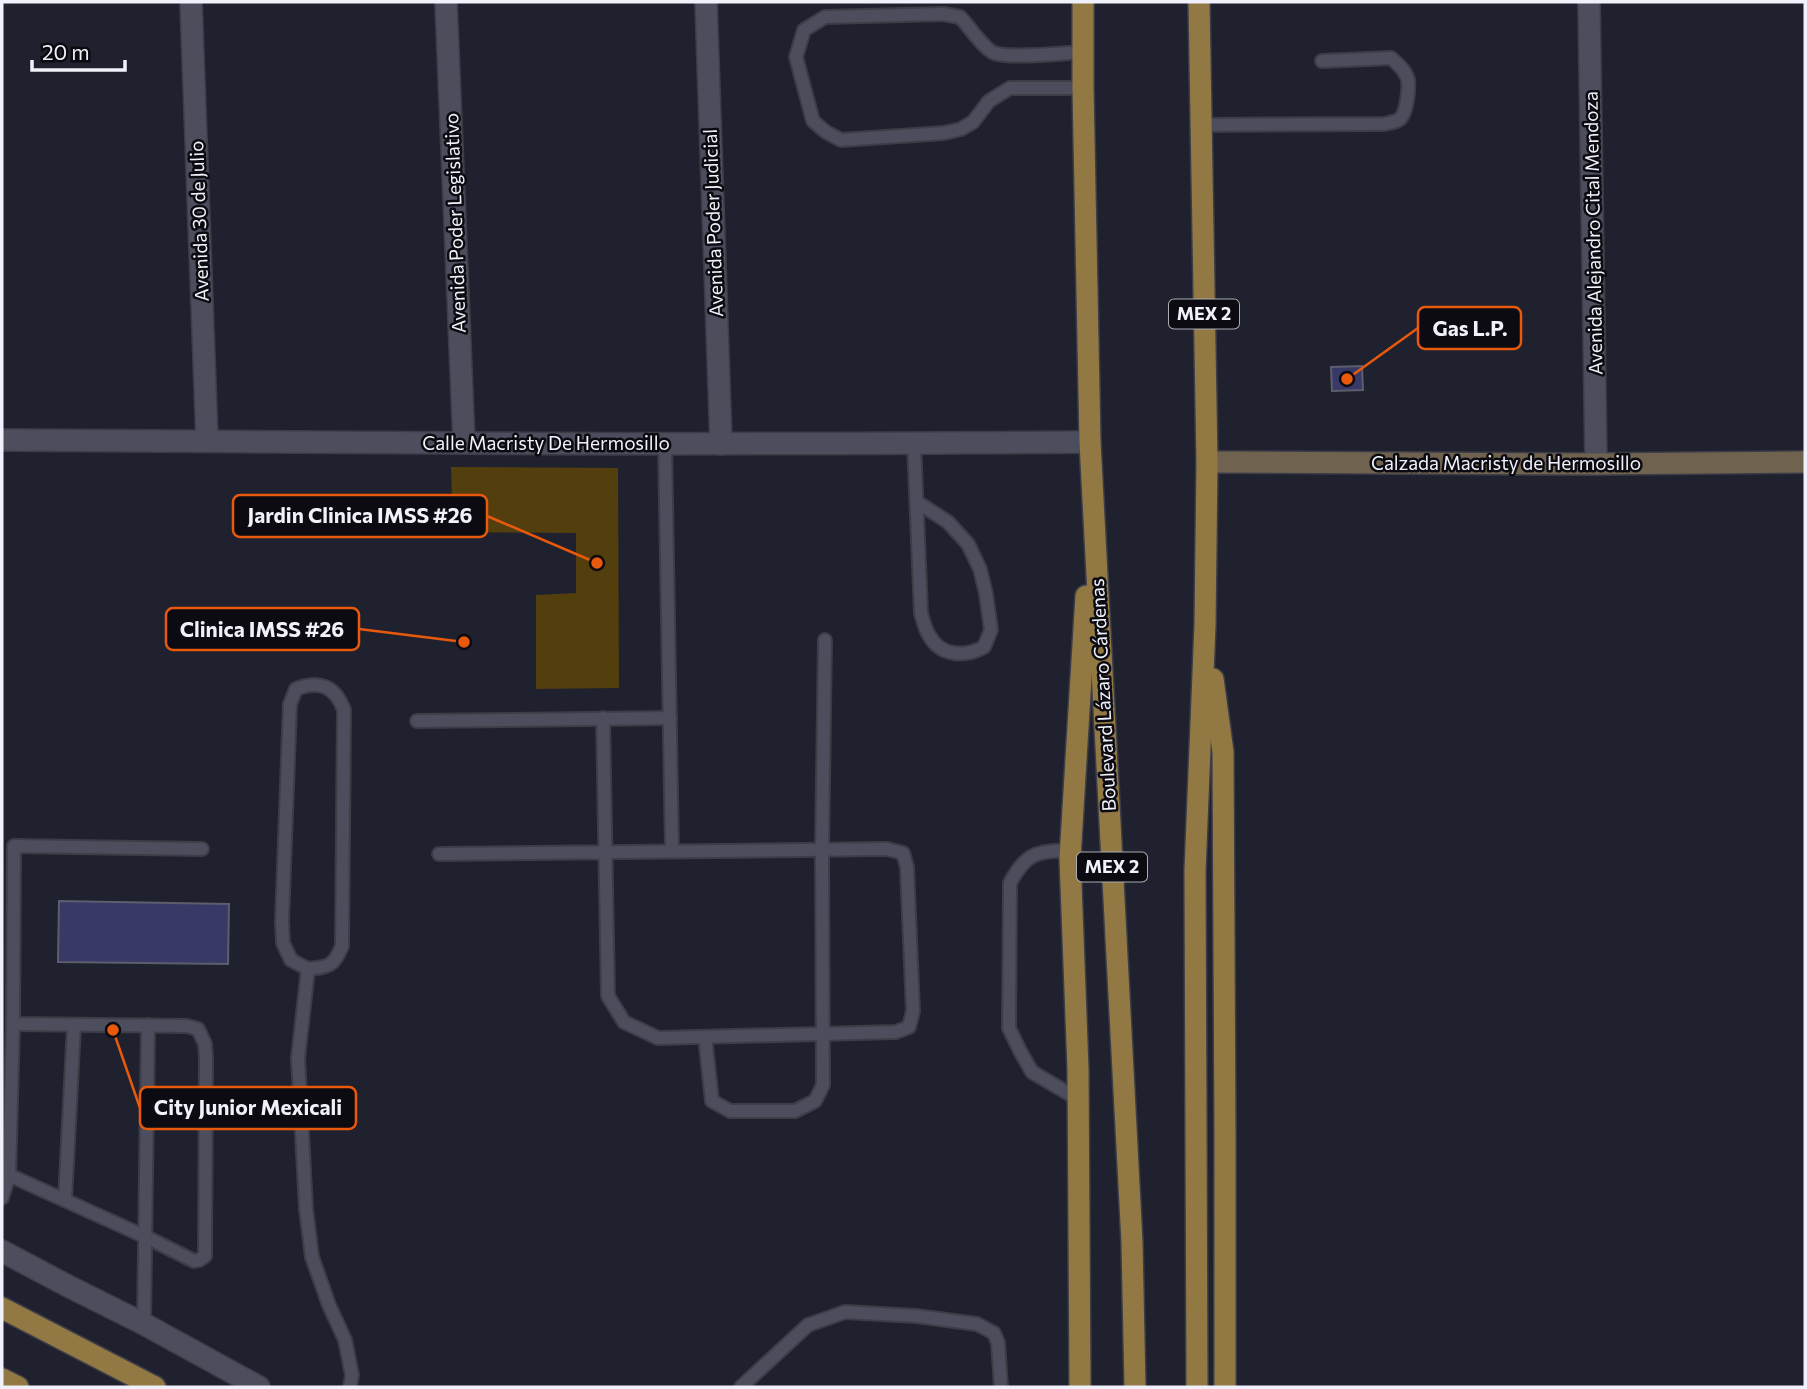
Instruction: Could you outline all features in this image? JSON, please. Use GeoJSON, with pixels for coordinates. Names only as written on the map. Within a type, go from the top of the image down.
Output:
{"type":"FeatureCollection","features":[{"type":"Feature","properties":{"kind":"main road","name":"Boulevard Lázaro Cárdenas"},"geometry":{"type":"LineString","coordinates":[[1083,2],[1090,442],[1132,1242],[1135,1387]]}},
{"type":"Feature","properties":{"kind":"main road","name":"MEX 2"},"geometry":{"type":"LineString","coordinates":[[1197,1387],[1195,871],[1205,625],[1207,462],[1199,2]]}},
{"type":"Feature","properties":{"kind":"main road","name":"Calzada Macristy de Hermosillo"},"geometry":{"type":"LineString","coordinates":[[1207,462],[1805,462]]}},
{"type":"Feature","properties":{"kind":"main road"},"geometry":{"type":"LineString","coordinates":[[1080,1387],[1078,1099],[1071,850],[1092,492]]}},
{"type":"Feature","properties":{"kind":"main road"},"geometry":{"type":"LineString","coordinates":[[1205,625],[1223,752],[1224,1387]]}},
{"type":"Feature","properties":{"kind":"main road"},"geometry":{"type":"LineString","coordinates":[[2,1308],[155,1387]]}},
{"type":"Feature","properties":{"kind":"main road"},"geometry":{"type":"LineString","coordinates":[[2,1379],[18,1387]]}},
{"type":"Feature","properties":{"kind":"street","name":"Avenida 30 de Julio"},"geometry":{"type":"LineString","coordinates":[[191,2],[207,440]]}},
{"type":"Feature","properties":{"kind":"street","name":"Avenida Poder Legislativo"},"geometry":{"type":"LineString","coordinates":[[446,2],[464,443]]}},
{"type":"Feature","properties":{"kind":"street","name":"Avenida Poder Judicial"},"geometry":{"type":"LineString","coordinates":[[706,2],[721,444]]}},
{"type":"Feature","properties":{"kind":"street","name":"Avenida Alejandro Cital Mendoza"},"geometry":{"type":"LineString","coordinates":[[1589,2],[1596,464]]}},
{"type":"Feature","properties":{"kind":"street","name":"Calle Macristy De Hermosillo"},"geometry":{"type":"LineString","coordinates":[[2,440],[665,444],[1090,442]]}},
{"type":"Feature","properties":{"kind":"street"},"geometry":{"type":"LineString","coordinates":[[2,1251],[259,1387]]}},
{"type":"Feature","properties":{"kind":"lane"},"geometry":{"type":"LineString","coordinates":[[1083,52],[1009,56],[994,53],[960,17],[849,15],[825,17],[804,30],[796,57],[813,121],[841,140],[944,133],[961,129],[973,122],[989,101],[1010,88],[1083,88]]}},
{"type":"Feature","properties":{"kind":"lane"},"geometry":{"type":"LineString","coordinates":[[1201,125],[1384,124],[1398,120],[1404,113],[1408,79],[1401,66],[1391,58],[1322,61]]}},
{"type":"Feature","properties":{"kind":"lane"},"geometry":{"type":"LineString","coordinates":[[914,443],[921,613],[929,637],[939,648],[956,653],[972,653],[984,647],[991,630],[980,569],[968,544],[948,522],[917,502]]}},
{"type":"Feature","properties":{"kind":"lane"},"geometry":{"type":"LineString","coordinates":[[665,444],[672,851]]}},
{"type":"Feature","properties":{"kind":"lane"},"geometry":{"type":"LineString","coordinates":[[705,1037],[712,1101],[730,1111],[795,1111],[815,1101],[823,1085],[825,640]]}},
{"type":"Feature","properties":{"kind":"lane"},"geometry":{"type":"LineString","coordinates":[[306,685],[323,685],[339,697],[344,710],[342,946],[336,961],[325,967],[308,969],[291,960],[284,943],[290,704],[296,689],[306,685]]}},
{"type":"Feature","properties":{"kind":"lane"},"geometry":{"type":"LineString","coordinates":[[439,854],[606,852],[822,849],[887,849],[903,853],[907,867],[913,1011],[909,1027],[896,1032],[658,1038],[624,1022],[608,996],[606,852],[603,718]]}},
{"type":"Feature","properties":{"kind":"lane"},"geometry":{"type":"LineString","coordinates":[[417,721],[670,718]]}},
{"type":"Feature","properties":{"kind":"lane"},"geometry":{"type":"LineString","coordinates":[[2,1198],[9,1175],[14,846],[202,849]]}},
{"type":"Feature","properties":{"kind":"lane"},"geometry":{"type":"LineString","coordinates":[[1071,850],[1044,852],[1026,859],[1010,883],[1009,1028],[1032,1072],[1078,1099]]}},
{"type":"Feature","properties":{"kind":"lane"},"geometry":{"type":"LineString","coordinates":[[308,969],[298,1058],[306,1209],[312,1257],[345,1340],[352,1375],[350,1387]]}},
{"type":"Feature","properties":{"kind":"lane"},"geometry":{"type":"LineString","coordinates":[[9,1175],[194,1261],[205,1256],[205,1044],[198,1029],[187,1026],[13,1024]]}},
{"type":"Feature","properties":{"kind":"lane"},"geometry":{"type":"LineString","coordinates":[[65,1200],[74,1025]]}},
{"type":"Feature","properties":{"kind":"lane"},"geometry":{"type":"LineString","coordinates":[[144,1324],[148,1025]]}},
{"type":"Feature","properties":{"kind":"lane"},"geometry":{"type":"LineString","coordinates":[[741,1387],[807,1325],[845,1312],[916,1316],[977,1324],[994,1333],[998,1343],[1001,1387]]}},
{"type":"Feature","properties":{"kind":"shaded area"},"geometry":{"type":"Polygon","coordinates":[[[451,467],[618,468],[619,688],[536,689],[536,595],[576,593],[576,533],[453,532],[451,467]]]}},
{"type":"Feature","properties":{"kind":"building"},"geometry":{"type":"Polygon","coordinates":[[[1362,366],[1363,390],[1332,391],[1331,367],[1362,366]]]}},
{"type":"Feature","properties":{"kind":"building"},"geometry":{"type":"Polygon","coordinates":[[[59,901],[229,904],[228,964],[58,962],[59,901]]]}},
{"type":"Feature","properties":{"kind":"place","name":"Gas L.P."},"geometry":{"type":"Point","coordinates":[1347,379]}},
{"type":"Feature","properties":{"kind":"place","name":"Jardin Clinica IMSS #26"},"geometry":{"type":"Point","coordinates":[597,563]}},
{"type":"Feature","properties":{"kind":"place","name":"Clinica IMSS #26"},"geometry":{"type":"Point","coordinates":[464,642]}},
{"type":"Feature","properties":{"kind":"place","name":"City Junior Mexicali"},"geometry":{"type":"Point","coordinates":[113,1030]}}]}
